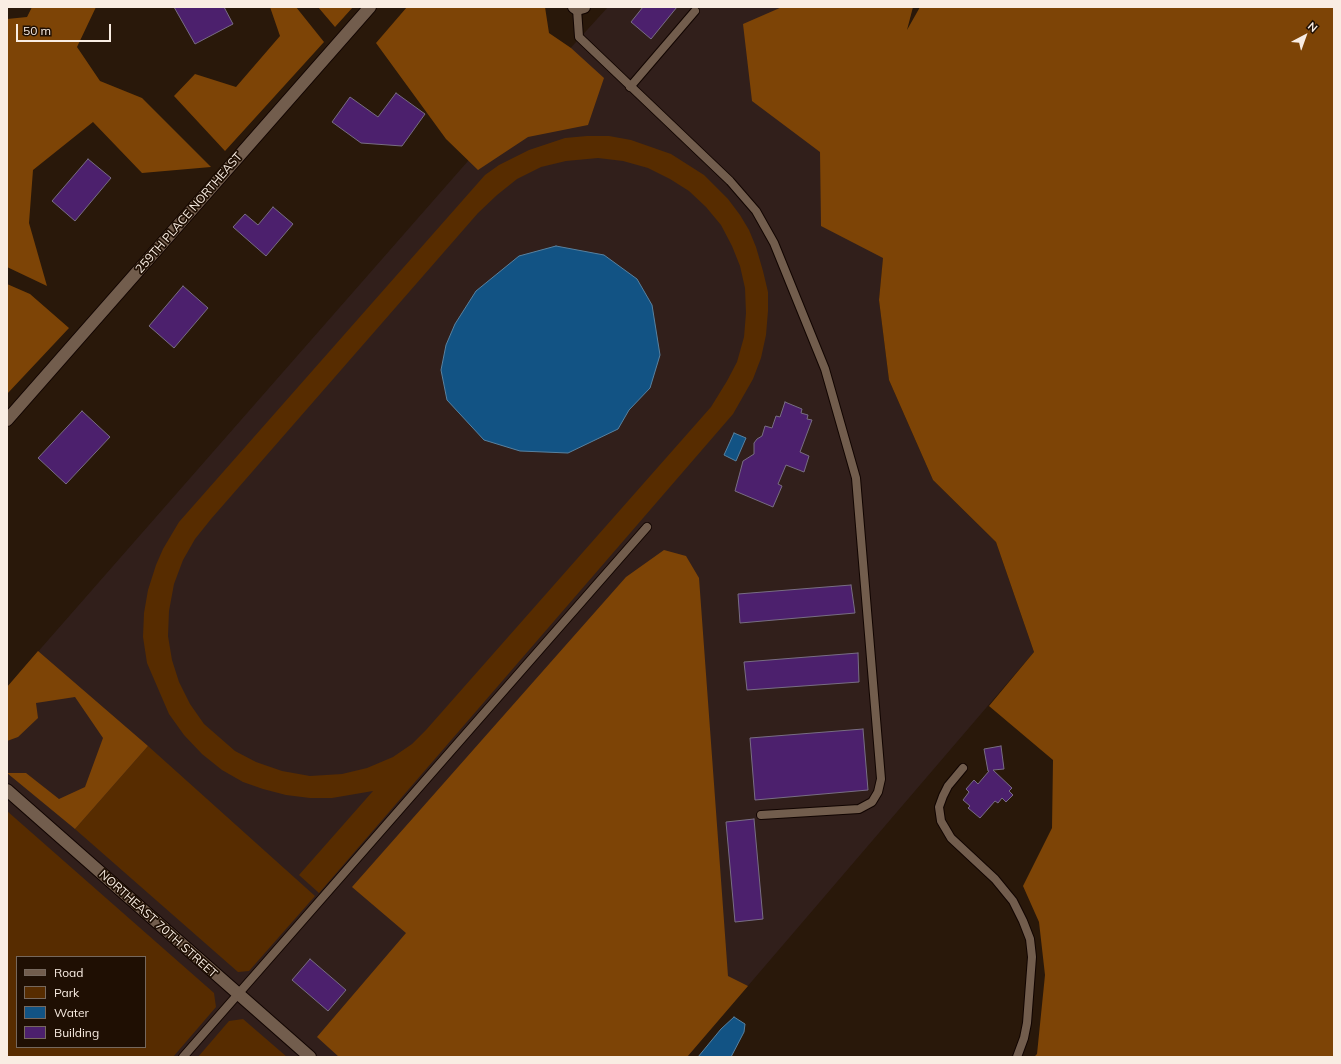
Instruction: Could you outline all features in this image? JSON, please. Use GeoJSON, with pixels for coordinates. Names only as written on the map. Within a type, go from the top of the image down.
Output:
{"type":"FeatureCollection","features":[{"type":"Feature","properties":{"kind":"street","name":"259TH PLACE NORTHEAST"},"geometry":{"type":"LineString","coordinates":[[7,420],[370,7]]}},
{"type":"Feature","properties":{"kind":"street","name":"NORTHEAST 70TH STREET"},"geometry":{"type":"LineString","coordinates":[[7,790],[237,995],[310,1057]]}},
{"type":"Feature","properties":{"kind":"lane"},"geometry":{"type":"LineString","coordinates":[[579,8],[579,37],[630,87],[730,180],[756,211],[774,243],[825,369],[856,478],[881,779],[878,792],[872,802],[859,809],[761,815]]}},
{"type":"Feature","properties":{"kind":"lane"},"geometry":{"type":"LineString","coordinates":[[630,87],[695,11]]}},
{"type":"Feature","properties":{"kind":"lane"},"geometry":{"type":"LineString","coordinates":[[183,1057],[646,527]]}},
{"type":"Feature","properties":{"kind":"lane"},"geometry":{"type":"LineString","coordinates":[[963,768],[948,786],[943,796],[939,807],[941,821],[951,838],[995,879],[1013,901],[1024,921],[1030,939],[1032,957],[1027,1023],[1024,1038],[1017,1057]]}},
{"type":"Feature","properties":{"kind":"shaded area"},"geometry":{"type":"Polygon","coordinates":[[[32,7],[96,7],[77,47],[100,81],[142,98],[211,167],[142,173],[93,122],[33,170],[29,223],[47,286],[7,267],[7,19],[27,17],[32,7]]]}},
{"type":"Feature","properties":{"kind":"shaded area"},"geometry":{"type":"Polygon","coordinates":[[[270,7],[296,7],[324,42],[225,151],[174,96],[195,74],[236,87],[280,36],[270,7]]]}},
{"type":"Feature","properties":{"kind":"shaded area"},"geometry":{"type":"Polygon","coordinates":[[[318,7],[353,7],[335,27],[318,7]]]}},
{"type":"Feature","properties":{"kind":"shaded area"},"geometry":{"type":"Polygon","coordinates":[[[407,7],[545,7],[549,33],[571,48],[604,78],[588,125],[528,137],[478,170],[446,139],[376,43],[407,7]]]}},
{"type":"Feature","properties":{"kind":"shaded area"},"geometry":{"type":"Polygon","coordinates":[[[608,7],[913,7],[906,32],[879,300],[889,380],[933,480],[996,542],[1034,652],[687,1057],[7,1057],[7,687],[482,145],[608,7]]]}},
{"type":"Feature","properties":{"kind":"shaded area"},"geometry":{"type":"Polygon","coordinates":[[[782,7],[913,7],[907,30],[920,7],[1334,7],[1334,1057],[1034,1057],[1037,1054],[1045,975],[1039,922],[1023,886],[1052,828],[1053,760],[989,706],[1034,652],[996,542],[933,480],[889,380],[879,300],[883,258],[821,226],[820,152],[752,101],[743,24],[782,7]]]}},
{"type":"Feature","properties":{"kind":"shaded area"},"geometry":{"type":"Polygon","coordinates":[[[7,284],[30,294],[69,328],[7,394],[7,284]]]}},
{"type":"Feature","properties":{"kind":"shaded area"},"geometry":{"type":"Polygon","coordinates":[[[664,550],[686,556],[699,578],[728,976],[748,986],[687,1057],[339,1057],[317,1037],[406,933],[352,887],[626,577],[664,550]]]}},
{"type":"Feature","properties":{"kind":"shaded area"},"geometry":{"type":"Polygon","coordinates":[[[38,651],[148,746],[75,829],[7,773],[26,773],[59,799],[85,787],[103,738],[75,697],[36,703],[38,718],[18,737],[7,741],[7,687],[38,651]]]}},
{"type":"Feature","properties":{"kind":"green space"},"geometry":{"type":"Polygon","coordinates":[[[609,136],[631,140],[671,154],[704,175],[728,199],[749,230],[756,247],[768,292],[766,335],[761,358],[753,379],[733,414],[319,893],[299,875],[373,791],[332,798],[310,798],[286,795],[243,782],[222,770],[202,754],[184,735],[169,714],[147,663],[143,637],[144,613],[148,590],[156,565],[163,549],[179,522],[485,175],[499,165],[529,150],[565,138],[609,136]],[[598,158],[566,161],[541,167],[517,179],[497,195],[478,213],[195,539],[183,560],[174,584],[169,611],[168,636],[172,660],[179,682],[190,704],[204,724],[235,751],[256,762],[282,771],[310,776],[342,774],[367,768],[393,757],[412,744],[711,407],[737,362],[744,337],[746,313],[745,288],[740,266],[721,225],[706,207],[689,191],[648,168],[623,161],[598,158]]]}},
{"type":"Feature","properties":{"kind":"green space"},"geometry":{"type":"Polygon","coordinates":[[[148,746],[315,896],[249,971],[238,972],[75,829],[148,746]]]}},
{"type":"Feature","properties":{"kind":"green space"},"geometry":{"type":"Polygon","coordinates":[[[7,811],[214,993],[216,1007],[173,1057],[7,1057],[7,811]]]}},
{"type":"Feature","properties":{"kind":"green space"},"geometry":{"type":"Polygon","coordinates":[[[243,1019],[287,1057],[198,1057],[229,1021],[243,1019]]]}},
{"type":"Feature","properties":{"kind":"water"},"geometry":{"type":"Polygon","coordinates":[[[556,246],[604,255],[637,279],[652,305],[660,355],[650,388],[629,410],[618,429],[568,453],[520,451],[484,440],[447,400],[441,370],[446,345],[455,324],[476,291],[519,256],[556,246]]]}},
{"type":"Feature","properties":{"kind":"water"},"geometry":{"type":"Polygon","coordinates":[[[734,433],[746,438],[736,461],[724,455],[734,433]]]}},
{"type":"Feature","properties":{"kind":"water"},"geometry":{"type":"Polygon","coordinates":[[[734,1017],[745,1024],[744,1032],[731,1057],[698,1057],[721,1029],[734,1017]]]}},
{"type":"Feature","properties":{"kind":"building"},"geometry":{"type":"Polygon","coordinates":[[[174,7],[224,7],[233,24],[195,44],[174,7]]]}},
{"type":"Feature","properties":{"kind":"building"},"geometry":{"type":"Polygon","coordinates":[[[643,7],[677,7],[651,39],[631,22],[643,7]]]}},
{"type":"Feature","properties":{"kind":"building"},"geometry":{"type":"Polygon","coordinates":[[[396,93],[425,114],[402,146],[361,143],[332,122],[350,97],[378,117],[396,93]]]}},
{"type":"Feature","properties":{"kind":"building"},"geometry":{"type":"Polygon","coordinates":[[[88,159],[111,178],[75,221],[52,201],[88,159]]]}},
{"type":"Feature","properties":{"kind":"building"},"geometry":{"type":"Polygon","coordinates":[[[273,207],[293,224],[266,256],[233,227],[245,214],[258,225],[273,207]]]}},
{"type":"Feature","properties":{"kind":"building"},"geometry":{"type":"Polygon","coordinates":[[[183,286],[208,308],[174,348],[149,326],[183,286]]]}},
{"type":"Feature","properties":{"kind":"building"},"geometry":{"type":"Polygon","coordinates":[[[785,402],[802,409],[801,413],[808,415],[807,419],[812,420],[800,452],[809,456],[804,472],[786,465],[778,484],[782,486],[773,507],[735,491],[743,461],[754,454],[754,443],[762,436],[765,426],[772,428],[776,416],[780,417],[785,402]]]}},
{"type":"Feature","properties":{"kind":"building"},"geometry":{"type":"Polygon","coordinates":[[[82,411],[110,437],[66,484],[38,458],[82,411]]]}},
{"type":"Feature","properties":{"kind":"building"},"geometry":{"type":"Polygon","coordinates":[[[851,585],[855,613],[740,623],[738,594],[851,585]]]}},
{"type":"Feature","properties":{"kind":"building"},"geometry":{"type":"Polygon","coordinates":[[[858,653],[859,682],[747,690],[744,662],[858,653]]]}},
{"type":"Feature","properties":{"kind":"building"},"geometry":{"type":"Polygon","coordinates":[[[863,729],[868,790],[755,800],[750,738],[863,729]]]}},
{"type":"Feature","properties":{"kind":"building"},"geometry":{"type":"Polygon","coordinates":[[[1001,746],[1004,769],[993,770],[1012,788],[1009,791],[1013,795],[1006,802],[1002,798],[998,803],[995,801],[980,818],[968,808],[970,806],[963,800],[969,792],[966,789],[974,780],[978,784],[989,771],[984,749],[1001,746]]]}},
{"type":"Feature","properties":{"kind":"building"},"geometry":{"type":"Polygon","coordinates":[[[754,819],[763,919],[735,922],[726,822],[754,819]]]}},
{"type":"Feature","properties":{"kind":"building"},"geometry":{"type":"Polygon","coordinates":[[[310,959],[346,990],[328,1011],[292,980],[310,959]]]}}]}
